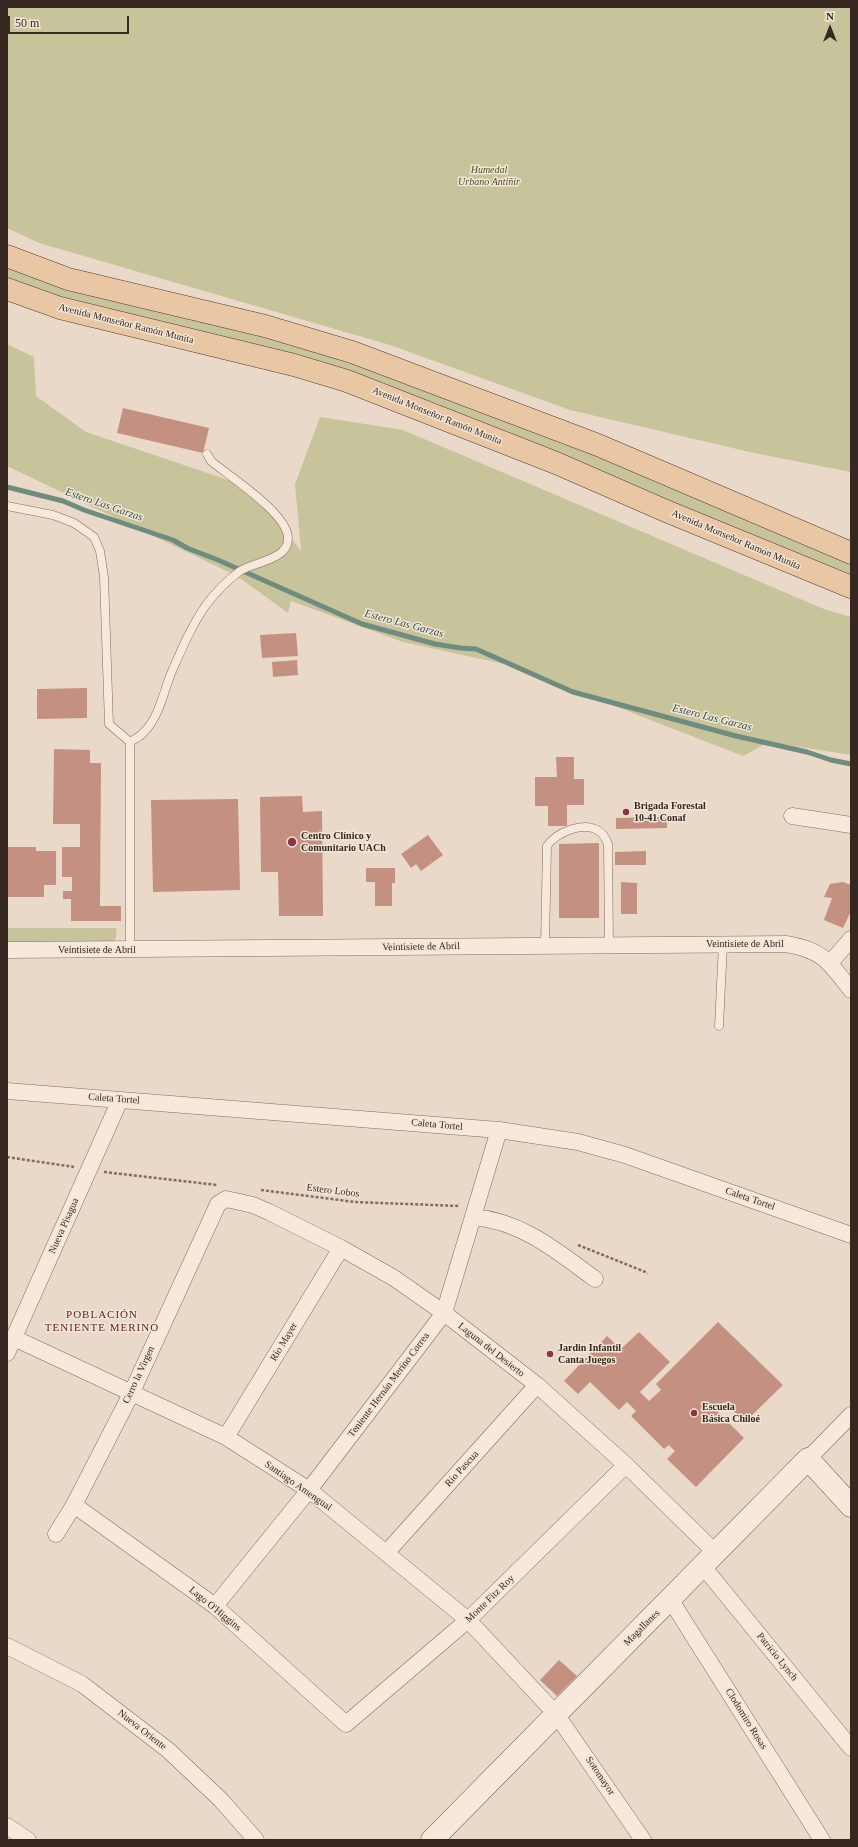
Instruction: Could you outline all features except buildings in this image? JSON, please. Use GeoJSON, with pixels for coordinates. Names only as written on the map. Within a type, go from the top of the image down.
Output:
{"type":"FeatureCollection","features":[{"type":"Feature","properties":{"kind":"main road"},"geometry":{"type":"LineString","coordinates":[[7,256],[68,279],[265,326],[352,352],[585,440],[851,553]]}},
{"type":"Feature","properties":{"kind":"main road","name":"Avenida Monseñor Ramón Munita"},"geometry":{"type":"LineString","coordinates":[[7,289],[60,308],[286,363],[347,381],[556,463],[666,511],[851,587]]}},
{"type":"Feature","properties":{"kind":"street"},"geometry":{"type":"LineString","coordinates":[[792,816],[851,825]]}},
{"type":"Feature","properties":{"kind":"street"},"geometry":{"type":"LineString","coordinates":[[830,963],[851,938]]}},
{"type":"Feature","properties":{"kind":"street","name":"Veintisiete de Abril"},"geometry":{"type":"LineString","coordinates":[[7,950],[786,944],[804,946],[817,952],[830,963],[851,990]]}},
{"type":"Feature","properties":{"kind":"street","name":"Caleta Tortel"},"geometry":{"type":"LineString","coordinates":[[7,1091],[499,1130],[578,1142],[625,1155],[851,1234]]}},
{"type":"Feature","properties":{"kind":"street","name":"Nueva Pisagua"},"geometry":{"type":"LineString","coordinates":[[7,1353],[120,1100]]}},
{"type":"Feature","properties":{"kind":"street","name":"Teniente Hernán Merino Correa"},"geometry":{"type":"LineString","coordinates":[[215,1606],[309,1490],[444,1313],[499,1130]]}},
{"type":"Feature","properties":{"kind":"street","name":"Cerro la Virgen"},"geometry":{"type":"LineString","coordinates":[[56,1534],[74,1505],[131,1394],[218,1204],[222,1200],[232,1200]]}},
{"type":"Feature","properties":{"kind":"street","name":"Laguna del Desierto"},"geometry":{"type":"LineString","coordinates":[[232,1200],[269,1212],[341,1248],[394,1278],[444,1313],[537,1385],[626,1466],[709,1559]]}},
{"type":"Feature","properties":{"kind":"street"},"geometry":{"type":"LineString","coordinates":[[475,1213],[510,1225],[544,1241],[595,1279]]}},
{"type":"Feature","properties":{"kind":"street","name":"Río Mayer"},"geometry":{"type":"LineString","coordinates":[[226,1437],[341,1248]]}},
{"type":"Feature","properties":{"kind":"street","name":"Santiago Amengual"},"geometry":{"type":"LineString","coordinates":[[14,1338],[131,1394],[226,1437],[309,1490],[387,1552],[468,1620],[556,1714]]}},
{"type":"Feature","properties":{"kind":"street","name":"Río Pascua"},"geometry":{"type":"LineString","coordinates":[[387,1552],[537,1385]]}},
{"type":"Feature","properties":{"kind":"street","name":"Magallanes"},"geometry":{"type":"LineString","coordinates":[[438,1838],[556,1714],[851,1415]]}},
{"type":"Feature","properties":{"kind":"street"},"geometry":{"type":"LineString","coordinates":[[808,1459],[851,1506]]}},
{"type":"Feature","properties":{"kind":"street","name":"Monte Fitz Roy"},"geometry":{"type":"LineString","coordinates":[[346,1724],[468,1620],[626,1466]]}},
{"type":"Feature","properties":{"kind":"street","name":"Lago O'Higgins"},"geometry":{"type":"LineString","coordinates":[[74,1505],[215,1606],[346,1724]]}},
{"type":"Feature","properties":{"kind":"street","name":"Patricio Lynch"},"geometry":{"type":"LineString","coordinates":[[709,1559],[851,1748]]}},
{"type":"Feature","properties":{"kind":"street","name":"Clodomiro Rosas"},"geometry":{"type":"LineString","coordinates":[[670,1599],[822,1840]]}},
{"type":"Feature","properties":{"kind":"street","name":"Nueva Oriente"},"geometry":{"type":"LineString","coordinates":[[7,1646],[82,1684],[161,1745],[221,1800],[256,1840]]}},
{"type":"Feature","properties":{"kind":"street","name":"Sotomayor"},"geometry":{"type":"LineString","coordinates":[[556,1714],[643,1840]]}},
{"type":"Feature","properties":{"kind":"street"},"geometry":{"type":"LineString","coordinates":[[7,1826],[28,1840]]}},
{"type":"Feature","properties":{"kind":"lane"},"geometry":{"type":"LineString","coordinates":[[130,742],[143,733],[151,721],[161,703],[170,676],[192,630],[209,601],[241,570],[271,559],[281,553],[288,545],[288,538],[284,525],[276,514],[211,462],[207,454]]}},
{"type":"Feature","properties":{"kind":"lane"},"geometry":{"type":"LineString","coordinates":[[7,506],[54,515],[74,523],[94,537],[100,551],[104,577],[109,724],[130,742],[130,949]]}},
{"type":"Feature","properties":{"kind":"lane"},"geometry":{"type":"LineString","coordinates":[[545,945],[547,846],[557,835],[578,828],[599,830],[608,844],[609,945]]}},
{"type":"Feature","properties":{"kind":"lane"},"geometry":{"type":"LineString","coordinates":[[719,1026],[723,944]]}},
{"type":"Feature","properties":{"kind":"path"},"geometry":{"type":"LineString","coordinates":[[7,1157],[89,1170],[221,1186]]}},
{"type":"Feature","properties":{"kind":"path","name":"Estero Lobos"},"geometry":{"type":"LineString","coordinates":[[258,1190],[355,1202],[458,1206],[475,1213]]}},
{"type":"Feature","properties":{"kind":"path"},"geometry":{"type":"LineString","coordinates":[[575,1244],[648,1273]]}},
{"type":"Feature","properties":{"kind":"green space","name":"Humedal Urbano Antiñir"},"geometry":{"type":"Polygon","coordinates":[[[7,7],[851,7],[851,472],[754,453],[570,410],[390,345],[39,243],[7,228],[7,7]]]}},
{"type":"Feature","properties":{"kind":"green space"},"geometry":{"type":"Polygon","coordinates":[[[7,266],[327,352],[545,434],[851,563],[851,578],[582,464],[7,280],[7,266]]]}},
{"type":"Feature","properties":{"kind":"green space"},"geometry":{"type":"Polygon","coordinates":[[[7,344],[34,357],[36,396],[86,432],[255,489],[301,551],[295,484],[320,417],[403,430],[824,609],[851,617],[851,755],[769,742],[743,756],[509,665],[403,642],[291,601],[288,613],[237,576],[7,466],[7,344]]]}},
{"type":"Feature","properties":{"kind":"green space"},"geometry":{"type":"Polygon","coordinates":[[[7,928],[116,928],[116,938],[112,943],[7,944],[7,928]]]}},
{"type":"Feature","properties":{"kind":"waterway","name":"Estero Las Garzas"},"geometry":{"type":"LineString","coordinates":[[7,487],[63,501],[84,510],[173,540],[187,548],[218,560],[362,624],[435,644],[476,649],[573,692],[736,736],[807,752],[831,760],[851,764]]}},
{"type":"Feature","properties":{"kind":"place","name":"Brigada Forestal 10-41 Conaf"},"geometry":{"type":"Point","coordinates":[626,812]}},
{"type":"Feature","properties":{"kind":"place","name":"Centro Clínico y Comunitario UACh"},"geometry":{"type":"Point","coordinates":[292,842]}},
{"type":"Feature","properties":{"kind":"place","name":"Jardin Infantil Canta Juegos"},"geometry":{"type":"Point","coordinates":[550,1354]}},
{"type":"Feature","properties":{"kind":"place","name":"Escuela Básica Chiloé"},"geometry":{"type":"Point","coordinates":[694,1413]}},
{"type":"Feature","properties":{"kind":"district","name":"POBLACIÓN TENIENTE MERINO"},"geometry":{"type":"Point","coordinates":[102,1321]}}]}
